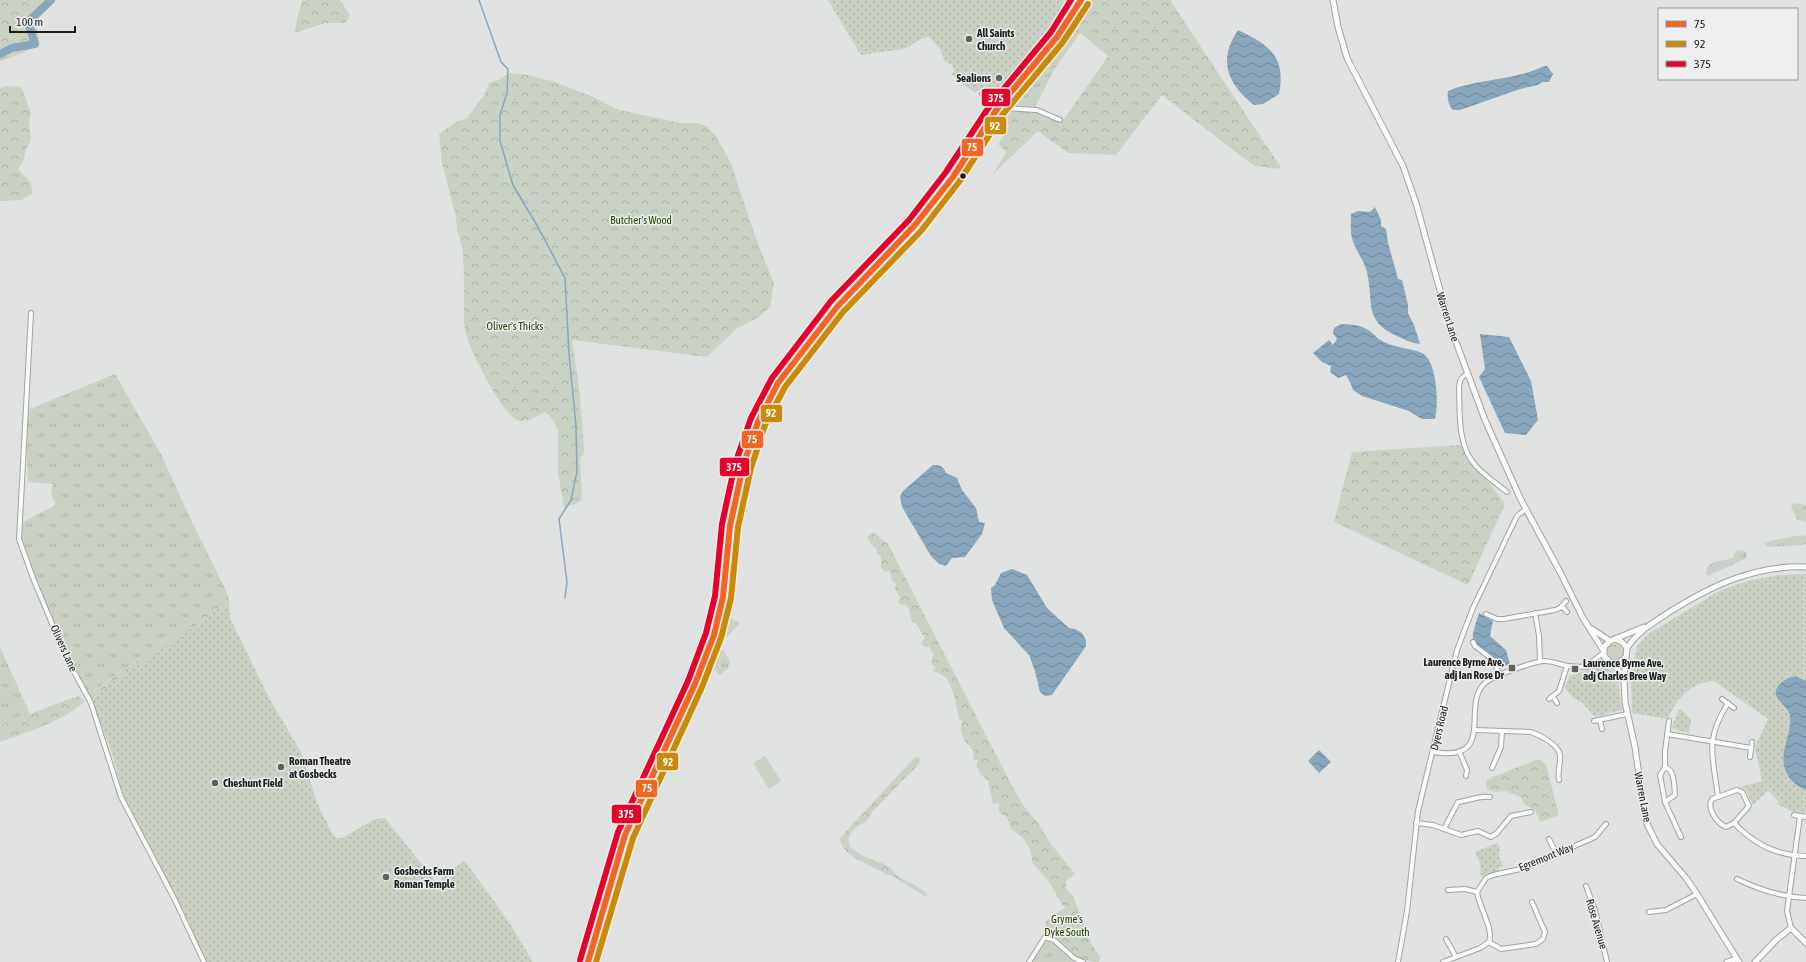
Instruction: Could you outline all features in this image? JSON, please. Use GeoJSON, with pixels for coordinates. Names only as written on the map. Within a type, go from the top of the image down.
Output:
{"type":"FeatureCollection","features":[{"type":"Feature","properties":{"kind":"main road"},"geometry":{"type":"LineString","coordinates":[[588,962],[625,835],[695,684],[714,635],[723,597],[730,526],[743,466],[758,422],[778,383],[837,307],[915,225],[953,176],[998,107],[1057,37],[1081,0]]}},
{"type":"Feature","properties":{"kind":"street","name":"Warren Lane"},"geometry":{"type":"LineString","coordinates":[[1333,0],[1338,27],[1347,58],[1403,166],[1416,203],[1449,323],[1467,374],[1498,450],[1526,509],[1605,658],[1612,663],[1624,678]]}},
{"type":"Feature","properties":{"kind":"street"},"geometry":{"type":"LineString","coordinates":[[982,94],[998,107],[1037,110],[1060,120]]}},
{"type":"Feature","properties":{"kind":"street","name":"Olivers Lane"},"geometry":{"type":"LineString","coordinates":[[31,312],[20,539],[33,578],[56,633],[72,668],[91,703],[121,797],[175,900],[204,962]]}},
{"type":"Feature","properties":{"kind":"street"},"geometry":{"type":"LineString","coordinates":[[1467,374],[1460,380],[1459,386],[1462,435],[1464,444],[1476,467],[1507,492]]}},
{"type":"Feature","properties":{"kind":"street","name":"Dyers Road"},"geometry":{"type":"LineString","coordinates":[[1398,962],[1408,904],[1418,811],[1457,650],[1464,629],[1517,516],[1526,509]]}},
{"type":"Feature","properties":{"kind":"street"},"geometry":{"type":"LineString","coordinates":[[1588,666],[1603,652],[1605,645],[1612,640],[1647,626],[1695,597],[1735,578],[1754,572],[1776,568],[1806,567]]}},
{"type":"Feature","properties":{"kind":"street"},"geometry":{"type":"LineString","coordinates":[[1486,614],[1497,619],[1504,619],[1555,610],[1566,602]]}},
{"type":"Feature","properties":{"kind":"street"},"geometry":{"type":"LineString","coordinates":[[1562,606],[1567,612]]}},
{"type":"Feature","properties":{"kind":"street"},"geometry":{"type":"LineString","coordinates":[[1535,613],[1539,634],[1540,661]]}},
{"type":"Feature","properties":{"kind":"street","name":"Warren Lane"},"geometry":{"type":"LineString","coordinates":[[1587,625],[1612,640],[1622,642],[1627,648],[1624,678],[1627,714],[1635,747],[1648,826],[1657,844],[1686,878],[1697,894],[1734,952],[1737,961]]}},
{"type":"Feature","properties":{"kind":"street"},"geometry":{"type":"LineString","coordinates":[[1627,648],[1636,636],[1647,626]]}},
{"type":"Feature","properties":{"kind":"street"},"geometry":{"type":"LineString","coordinates":[[1472,642],[1492,659],[1500,675]]}},
{"type":"Feature","properties":{"kind":"street"},"geometry":{"type":"LineString","coordinates":[[1433,752],[1449,753],[1459,751],[1471,741],[1475,730],[1475,708],[1478,692],[1486,682],[1500,675],[1540,661],[1577,667],[1619,663],[1626,657]]}},
{"type":"Feature","properties":{"kind":"street"},"geometry":{"type":"LineString","coordinates":[[1557,703],[1551,698],[1560,688],[1567,666]]}},
{"type":"Feature","properties":{"kind":"street"},"geometry":{"type":"LineString","coordinates":[[1722,699],[1734,708]]}},
{"type":"Feature","properties":{"kind":"street"},"geometry":{"type":"LineString","coordinates":[[1718,796],[1713,773],[1712,741],[1718,722],[1728,703]]}},
{"type":"Feature","properties":{"kind":"street"},"geometry":{"type":"LineString","coordinates":[[1594,720],[1627,714]]}},
{"type":"Feature","properties":{"kind":"street"},"geometry":{"type":"LineString","coordinates":[[1600,720],[1602,729]]}},
{"type":"Feature","properties":{"kind":"street"},"geometry":{"type":"LineString","coordinates":[[1669,721],[1665,767],[1660,775],[1665,802],[1681,837]]}},
{"type":"Feature","properties":{"kind":"street"},"geometry":{"type":"LineString","coordinates":[[1475,730],[1531,732],[1555,745],[1560,755],[1558,770],[1559,780]]}},
{"type":"Feature","properties":{"kind":"street"},"geometry":{"type":"LineString","coordinates":[[1492,768],[1501,747],[1502,731]]}},
{"type":"Feature","properties":{"kind":"street"},"geometry":{"type":"LineString","coordinates":[[1667,734],[1751,748]]}},
{"type":"Feature","properties":{"kind":"street"},"geometry":{"type":"LineString","coordinates":[[1750,757],[1752,742]]}},
{"type":"Feature","properties":{"kind":"street"},"geometry":{"type":"LineString","coordinates":[[1459,751],[1467,770],[1466,776]]}},
{"type":"Feature","properties":{"kind":"street"},"geometry":{"type":"LineString","coordinates":[[1665,767],[1669,768],[1672,772],[1675,795],[1665,802]]}},
{"type":"Feature","properties":{"kind":"street"},"geometry":{"type":"LineString","coordinates":[[1740,790],[1749,806],[1734,823],[1726,827],[1720,824],[1710,809],[1709,803],[1712,799],[1718,796],[1740,790]]}},
{"type":"Feature","properties":{"kind":"street"},"geometry":{"type":"LineString","coordinates":[[1444,829],[1458,802],[1469,801],[1480,796],[1490,797]]}},
{"type":"Feature","properties":{"kind":"street"},"geometry":{"type":"LineString","coordinates":[[1416,823],[1434,825],[1461,835],[1478,831],[1489,836],[1494,836],[1511,816],[1531,812]]}},
{"type":"Feature","properties":{"kind":"street"},"geometry":{"type":"LineString","coordinates":[[1794,815],[1806,816]]}},
{"type":"Feature","properties":{"kind":"street"},"geometry":{"type":"LineString","coordinates":[[1800,816],[1787,911],[1791,928],[1806,943]]}},
{"type":"Feature","properties":{"kind":"street"},"geometry":{"type":"LineString","coordinates":[[1734,823],[1753,841],[1780,853],[1795,856],[1806,856]]}},
{"type":"Feature","properties":{"kind":"street","name":"Egremont Way"},"geometry":{"type":"LineString","coordinates":[[1477,892],[1486,878],[1525,868],[1595,837],[1606,824]]}},
{"type":"Feature","properties":{"kind":"street"},"geometry":{"type":"LineString","coordinates":[[1597,826],[1602,830]]}},
{"type":"Feature","properties":{"kind":"street"},"geometry":{"type":"LineString","coordinates":[[1549,839],[1556,853]]}},
{"type":"Feature","properties":{"kind":"street"},"geometry":{"type":"LineString","coordinates":[[1736,879],[1765,891],[1789,897],[1806,898]]}},
{"type":"Feature","properties":{"kind":"street","name":"Rose Avenue"},"geometry":{"type":"LineString","coordinates":[[1586,886],[1595,910],[1607,962]]}},
{"type":"Feature","properties":{"kind":"street"},"geometry":{"type":"LineString","coordinates":[[1443,962],[1480,948],[1489,942],[1491,933],[1478,900],[1477,892],[1465,889],[1448,890]]}},
{"type":"Feature","properties":{"kind":"street"},"geometry":{"type":"LineString","coordinates":[[1649,912],[1666,910],[1697,894]]}},
{"type":"Feature","properties":{"kind":"street"},"geometry":{"type":"LineString","coordinates":[[1489,942],[1501,949],[1536,944],[1543,940],[1545,932],[1532,902]]}},
{"type":"Feature","properties":{"kind":"street"},"geometry":{"type":"LineString","coordinates":[[1756,962],[1777,939],[1791,928]]}},
{"type":"Feature","properties":{"kind":"street"},"geometry":{"type":"LineString","coordinates":[[1029,962],[1045,937],[1049,937],[1074,958],[1083,962]]}},
{"type":"Feature","properties":{"kind":"street"},"geometry":{"type":"LineString","coordinates":[[1446,939],[1456,956]]}},
{"type":"Feature","properties":{"kind":"street"},"geometry":{"type":"LineString","coordinates":[[1727,962],[1737,961]]}},
{"type":"Feature","properties":{"kind":"green space"},"geometry":{"type":"Polygon","coordinates":[[[0,0],[54,0],[48,5],[38,19],[37,24],[40,44],[23,53],[0,61],[0,0]]]}},
{"type":"Feature","properties":{"kind":"green space"},"geometry":{"type":"Polygon","coordinates":[[[302,0],[340,0],[350,16],[345,23],[325,23],[295,33],[302,0]]]}},
{"type":"Feature","properties":{"kind":"green space"},"geometry":{"type":"Polygon","coordinates":[[[828,0],[1075,0],[1054,34],[1030,65],[1004,91],[991,99],[988,98],[982,90],[978,90],[975,93],[951,74],[954,71],[953,66],[944,60],[941,50],[929,37],[923,38],[904,49],[861,55],[828,0]]]}},
{"type":"Feature","properties":{"kind":"green space"},"geometry":{"type":"Polygon","coordinates":[[[1087,0],[1170,0],[1282,169],[1254,166],[1162,95],[1116,155],[1068,153],[1038,131],[993,174],[1006,152],[998,144],[1009,128],[994,118],[1002,109],[1037,113],[1062,122],[1108,56],[1080,33],[1054,70],[1049,63],[1033,73],[1060,40],[1087,0]]]}},
{"type":"Feature","properties":{"kind":"green space"},"geometry":{"type":"Polygon","coordinates":[[[1049,63],[1054,70],[1035,107],[1007,107],[1019,87],[1037,71],[1049,63]]]}},
{"type":"Feature","properties":{"kind":"green space","name":"Butcher's Wood"},"geometry":{"type":"Polygon","coordinates":[[[509,73],[528,75],[555,82],[593,97],[619,110],[681,123],[699,123],[707,127],[715,135],[731,163],[754,233],[774,284],[770,307],[759,317],[737,328],[707,357],[572,340],[579,387],[584,452],[580,459],[582,500],[576,504],[564,507],[558,472],[558,429],[550,416],[545,412],[526,421],[519,421],[513,418],[505,409],[488,383],[466,334],[464,320],[464,272],[462,250],[456,217],[442,163],[439,134],[456,122],[467,118],[484,95],[489,83],[501,79],[509,73]]]}},
{"type":"Feature","properties":{"kind":"green space"},"geometry":{"type":"Polygon","coordinates":[[[6,86],[21,87],[31,113],[29,121],[31,140],[25,152],[24,159],[18,169],[31,183],[32,194],[21,200],[0,201],[0,88],[6,86]]]}},
{"type":"Feature","properties":{"kind":"green space"},"geometry":{"type":"Polygon","coordinates":[[[115,374],[161,454],[228,595],[92,692],[72,668],[33,578],[19,539],[19,524],[56,505],[51,494],[53,484],[28,482],[25,411],[115,374]]]}},
{"type":"Feature","properties":{"kind":"green space"},"geometry":{"type":"Polygon","coordinates":[[[1461,445],[1505,504],[1468,585],[1334,522],[1352,452],[1461,445]]]}},
{"type":"Feature","properties":{"kind":"green space"},"geometry":{"type":"Polygon","coordinates":[[[1793,503],[1806,505],[1806,522],[1796,520],[1797,518],[1791,507],[1793,503]]]}},
{"type":"Feature","properties":{"kind":"green space","name":"Gryme's Dyke South"},"geometry":{"type":"Polygon","coordinates":[[[873,532],[888,544],[1023,805],[1075,874],[1066,880],[1066,889],[1073,896],[1092,945],[1100,957],[1099,962],[1082,959],[1075,955],[1044,928],[1046,921],[1066,907],[1063,906],[1048,880],[1033,864],[1030,850],[1023,838],[1011,829],[1007,817],[999,813],[999,803],[993,804],[988,781],[980,774],[976,764],[979,760],[974,760],[973,750],[963,739],[961,729],[962,720],[959,719],[950,685],[944,676],[933,671],[935,667],[932,665],[932,658],[934,655],[929,647],[925,647],[921,644],[925,639],[916,623],[912,623],[909,609],[906,604],[901,605],[898,602],[900,597],[895,589],[896,584],[892,581],[890,571],[885,572],[881,568],[881,556],[876,550],[877,548],[874,548],[867,537],[873,532]]]}},
{"type":"Feature","properties":{"kind":"green space"},"geometry":{"type":"Polygon","coordinates":[[[1803,535],[1806,536],[1806,544],[1802,545],[1768,547],[1765,544],[1770,541],[1803,535]]]}},
{"type":"Feature","properties":{"kind":"green space"},"geometry":{"type":"Polygon","coordinates":[[[1742,550],[1746,552],[1747,558],[1708,576],[1706,573],[1707,568],[1713,562],[1730,559],[1736,551],[1742,550]]]}},
{"type":"Feature","properties":{"kind":"green space"},"geometry":{"type":"Polygon","coordinates":[[[1806,574],[1806,813],[1793,812],[1777,804],[1779,802],[1768,790],[1753,805],[1746,791],[1741,787],[1762,781],[1755,747],[1768,719],[1714,681],[1706,682],[1691,688],[1680,698],[1668,719],[1632,713],[1631,677],[1637,646],[1648,634],[1721,590],[1748,581],[1778,575],[1806,574]]]}},
{"type":"Feature","properties":{"kind":"green space"},"geometry":{"type":"Polygon","coordinates":[[[228,595],[229,602],[91,698],[73,666],[93,692],[228,595]]]}},
{"type":"Feature","properties":{"kind":"green space","name":"Cheshunt Field"},"geometry":{"type":"Polygon","coordinates":[[[229,602],[230,618],[269,698],[301,752],[317,803],[333,835],[337,838],[342,838],[375,819],[385,818],[436,882],[439,882],[463,861],[467,864],[509,922],[533,962],[206,962],[187,919],[129,808],[121,787],[113,756],[91,698],[229,602]]]}},
{"type":"Feature","properties":{"kind":"green space"},"geometry":{"type":"Polygon","coordinates":[[[724,614],[740,623],[727,637],[719,634],[724,614]]]}},
{"type":"Feature","properties":{"kind":"green space"},"geometry":{"type":"Polygon","coordinates":[[[713,644],[725,652],[730,662],[728,668],[720,675],[706,662],[713,644]]]}},
{"type":"Feature","properties":{"kind":"green space"},"geometry":{"type":"Polygon","coordinates":[[[1612,644],[1618,644],[1623,649],[1621,658],[1618,660],[1612,660],[1607,655],[1607,649],[1612,644]]]}},
{"type":"Feature","properties":{"kind":"green space"},"geometry":{"type":"Polygon","coordinates":[[[0,647],[30,714],[0,726],[0,647]]]}},
{"type":"Feature","properties":{"kind":"green space"},"geometry":{"type":"Polygon","coordinates":[[[1606,668],[1612,670],[1618,680],[1622,710],[1595,717],[1582,702],[1574,699],[1565,688],[1570,675],[1577,674],[1578,672],[1606,668]]]}},
{"type":"Feature","properties":{"kind":"green space"},"geometry":{"type":"Polygon","coordinates":[[[80,696],[85,701],[68,713],[45,725],[0,742],[0,726],[80,696]]]}},
{"type":"Feature","properties":{"kind":"green space"},"geometry":{"type":"Polygon","coordinates":[[[1679,709],[1682,710],[1691,720],[1689,733],[1674,729],[1672,727],[1679,709]]]}},
{"type":"Feature","properties":{"kind":"green space"},"geometry":{"type":"Polygon","coordinates":[[[765,756],[781,781],[769,789],[753,763],[765,756]]]}},
{"type":"Feature","properties":{"kind":"green space"},"geometry":{"type":"Polygon","coordinates":[[[920,757],[919,764],[873,811],[866,822],[859,825],[853,831],[850,835],[849,841],[851,847],[855,851],[888,866],[899,877],[924,891],[927,894],[926,897],[891,875],[887,875],[852,856],[842,845],[840,838],[914,758],[920,757]]]}},
{"type":"Feature","properties":{"kind":"green space"},"geometry":{"type":"Polygon","coordinates":[[[1539,759],[1546,765],[1559,815],[1540,822],[1535,810],[1524,804],[1522,798],[1506,791],[1494,792],[1487,789],[1486,781],[1539,759]]]}},
{"type":"Feature","properties":{"kind":"green space"},"geometry":{"type":"Polygon","coordinates":[[[1497,843],[1500,847],[1499,856],[1503,866],[1498,868],[1499,871],[1483,877],[1480,873],[1481,866],[1475,852],[1497,843]]]}},
{"type":"Feature","properties":{"kind":"green space"},"geometry":{"type":"Polygon","coordinates":[[[1049,937],[1074,958],[1071,962],[1029,962],[1043,939],[1049,937]]]}},
{"type":"Feature","properties":{"kind":"water"},"geometry":{"type":"Polygon","coordinates":[[[1238,30],[1267,47],[1278,61],[1281,81],[1279,94],[1263,104],[1254,105],[1245,97],[1232,80],[1228,71],[1228,52],[1238,30]]]}},
{"type":"Feature","properties":{"kind":"water"},"geometry":{"type":"Polygon","coordinates":[[[1547,66],[1553,74],[1549,82],[1542,82],[1538,85],[1520,89],[1460,110],[1453,110],[1451,108],[1448,98],[1448,91],[1471,84],[1521,74],[1547,66]]]}},
{"type":"Feature","properties":{"kind":"water"},"geometry":{"type":"Polygon","coordinates":[[[1375,207],[1381,220],[1381,226],[1386,229],[1388,243],[1398,279],[1402,280],[1408,305],[1408,313],[1414,325],[1420,344],[1406,340],[1386,330],[1374,317],[1367,272],[1352,238],[1351,214],[1358,211],[1370,212],[1375,207]]]}},
{"type":"Feature","properties":{"kind":"water"},"geometry":{"type":"Polygon","coordinates":[[[1341,324],[1361,326],[1384,342],[1393,346],[1417,351],[1427,357],[1431,364],[1436,383],[1437,404],[1435,419],[1422,419],[1409,411],[1362,396],[1353,390],[1346,375],[1338,378],[1330,372],[1331,366],[1322,362],[1313,353],[1329,340],[1333,345],[1337,339],[1333,333],[1334,328],[1341,324]]]}},
{"type":"Feature","properties":{"kind":"water"},"geometry":{"type":"Polygon","coordinates":[[[1480,334],[1509,337],[1531,381],[1538,420],[1526,435],[1505,433],[1479,377],[1485,369],[1480,334]]]}},
{"type":"Feature","properties":{"kind":"water"},"geometry":{"type":"Polygon","coordinates":[[[933,465],[941,466],[946,473],[957,478],[962,490],[976,508],[979,522],[985,523],[982,534],[965,557],[952,558],[946,566],[939,564],[931,556],[902,507],[900,496],[903,491],[933,465]]]}},
{"type":"Feature","properties":{"kind":"water"},"geometry":{"type":"Polygon","coordinates":[[[1012,569],[1027,575],[1047,608],[1069,628],[1075,629],[1082,633],[1086,640],[1086,646],[1052,695],[1045,696],[1040,692],[1029,655],[1004,628],[992,600],[991,588],[995,585],[1001,573],[1012,569]]]}},
{"type":"Feature","properties":{"kind":"water"},"geometry":{"type":"Polygon","coordinates":[[[1479,613],[1493,621],[1490,636],[1506,650],[1510,664],[1502,667],[1475,643],[1473,634],[1479,613]]]}},
{"type":"Feature","properties":{"kind":"water"},"geometry":{"type":"Polygon","coordinates":[[[1796,676],[1806,681],[1806,790],[1792,781],[1785,769],[1784,754],[1789,732],[1790,716],[1789,712],[1776,694],[1777,687],[1782,682],[1790,677],[1796,676]]]}},
{"type":"Feature","properties":{"kind":"water"},"geometry":{"type":"Polygon","coordinates":[[[1319,750],[1331,762],[1319,773],[1308,761],[1319,750]]]}},
{"type":"Feature","properties":{"kind":"waterway"},"geometry":{"type":"LineString","coordinates":[[0,54],[12,48],[35,44],[28,22],[51,0]]}},
{"type":"Feature","properties":{"kind":"waterway"},"geometry":{"type":"LineString","coordinates":[[479,0],[501,62],[508,69],[507,93],[500,115],[500,141],[513,185],[538,227],[565,278],[569,354],[576,426],[577,472],[571,500],[559,519],[567,582],[565,598]]}},
{"type":"Feature","properties":{"kind":"transit line","name":"375"},"geometry":{"type":"LineString","coordinates":[[580,960],[618,832],[688,681],[706,633],[715,596],[722,524],[735,464],[751,418],[772,378],[831,301],[909,220],[946,172],[991,104],[1051,32],[1071,0]]}},
{"type":"Feature","properties":{"kind":"transit line","name":"75"},"geometry":{"type":"LineString","coordinates":[[588,962],[625,835],[695,684],[714,635],[723,597],[730,526],[743,466],[758,422],[778,383],[837,307],[915,225],[953,177],[997,109],[1057,37],[1081,0]]}},
{"type":"Feature","properties":{"kind":"transit line","name":"92"},"geometry":{"type":"LineString","coordinates":[[596,962],[633,838],[702,687],[721,638],[731,598],[738,527],[751,468],[765,425],[785,387],[843,312],[921,231],[959,182],[1003,114],[1063,42],[1088,4]]}},
{"type":"Feature","properties":{"kind":"place","name":"All Saints Church"},"geometry":{"type":"Point","coordinates":[969,39]}},
{"type":"Feature","properties":{"kind":"place","name":"Sealions"},"geometry":{"type":"Point","coordinates":[999,78]}},
{"type":"Feature","properties":{"kind":"place","name":"Laurence Byrne Ave, adj Ian Rose Dr"},"geometry":{"type":"Point","coordinates":[1512,668]}},
{"type":"Feature","properties":{"kind":"place","name":"Laurence Byrne Ave, adj Charles Bree Way"},"geometry":{"type":"Point","coordinates":[1575,669]}},
{"type":"Feature","properties":{"kind":"place","name":"Roman Theatre at Gosbecks"},"geometry":{"type":"Point","coordinates":[281,767]}},
{"type":"Feature","properties":{"kind":"place","name":"Cheshunt Field"},"geometry":{"type":"Point","coordinates":[215,783]}},
{"type":"Feature","properties":{"kind":"place","name":"Gosbecks Farm Roman Temple"},"geometry":{"type":"Point","coordinates":[386,877]}},
{"type":"Feature","properties":{"kind":"park label","name":"Oliver's Thicks"},"geometry":{"type":"Point","coordinates":[515,326]}}]}
